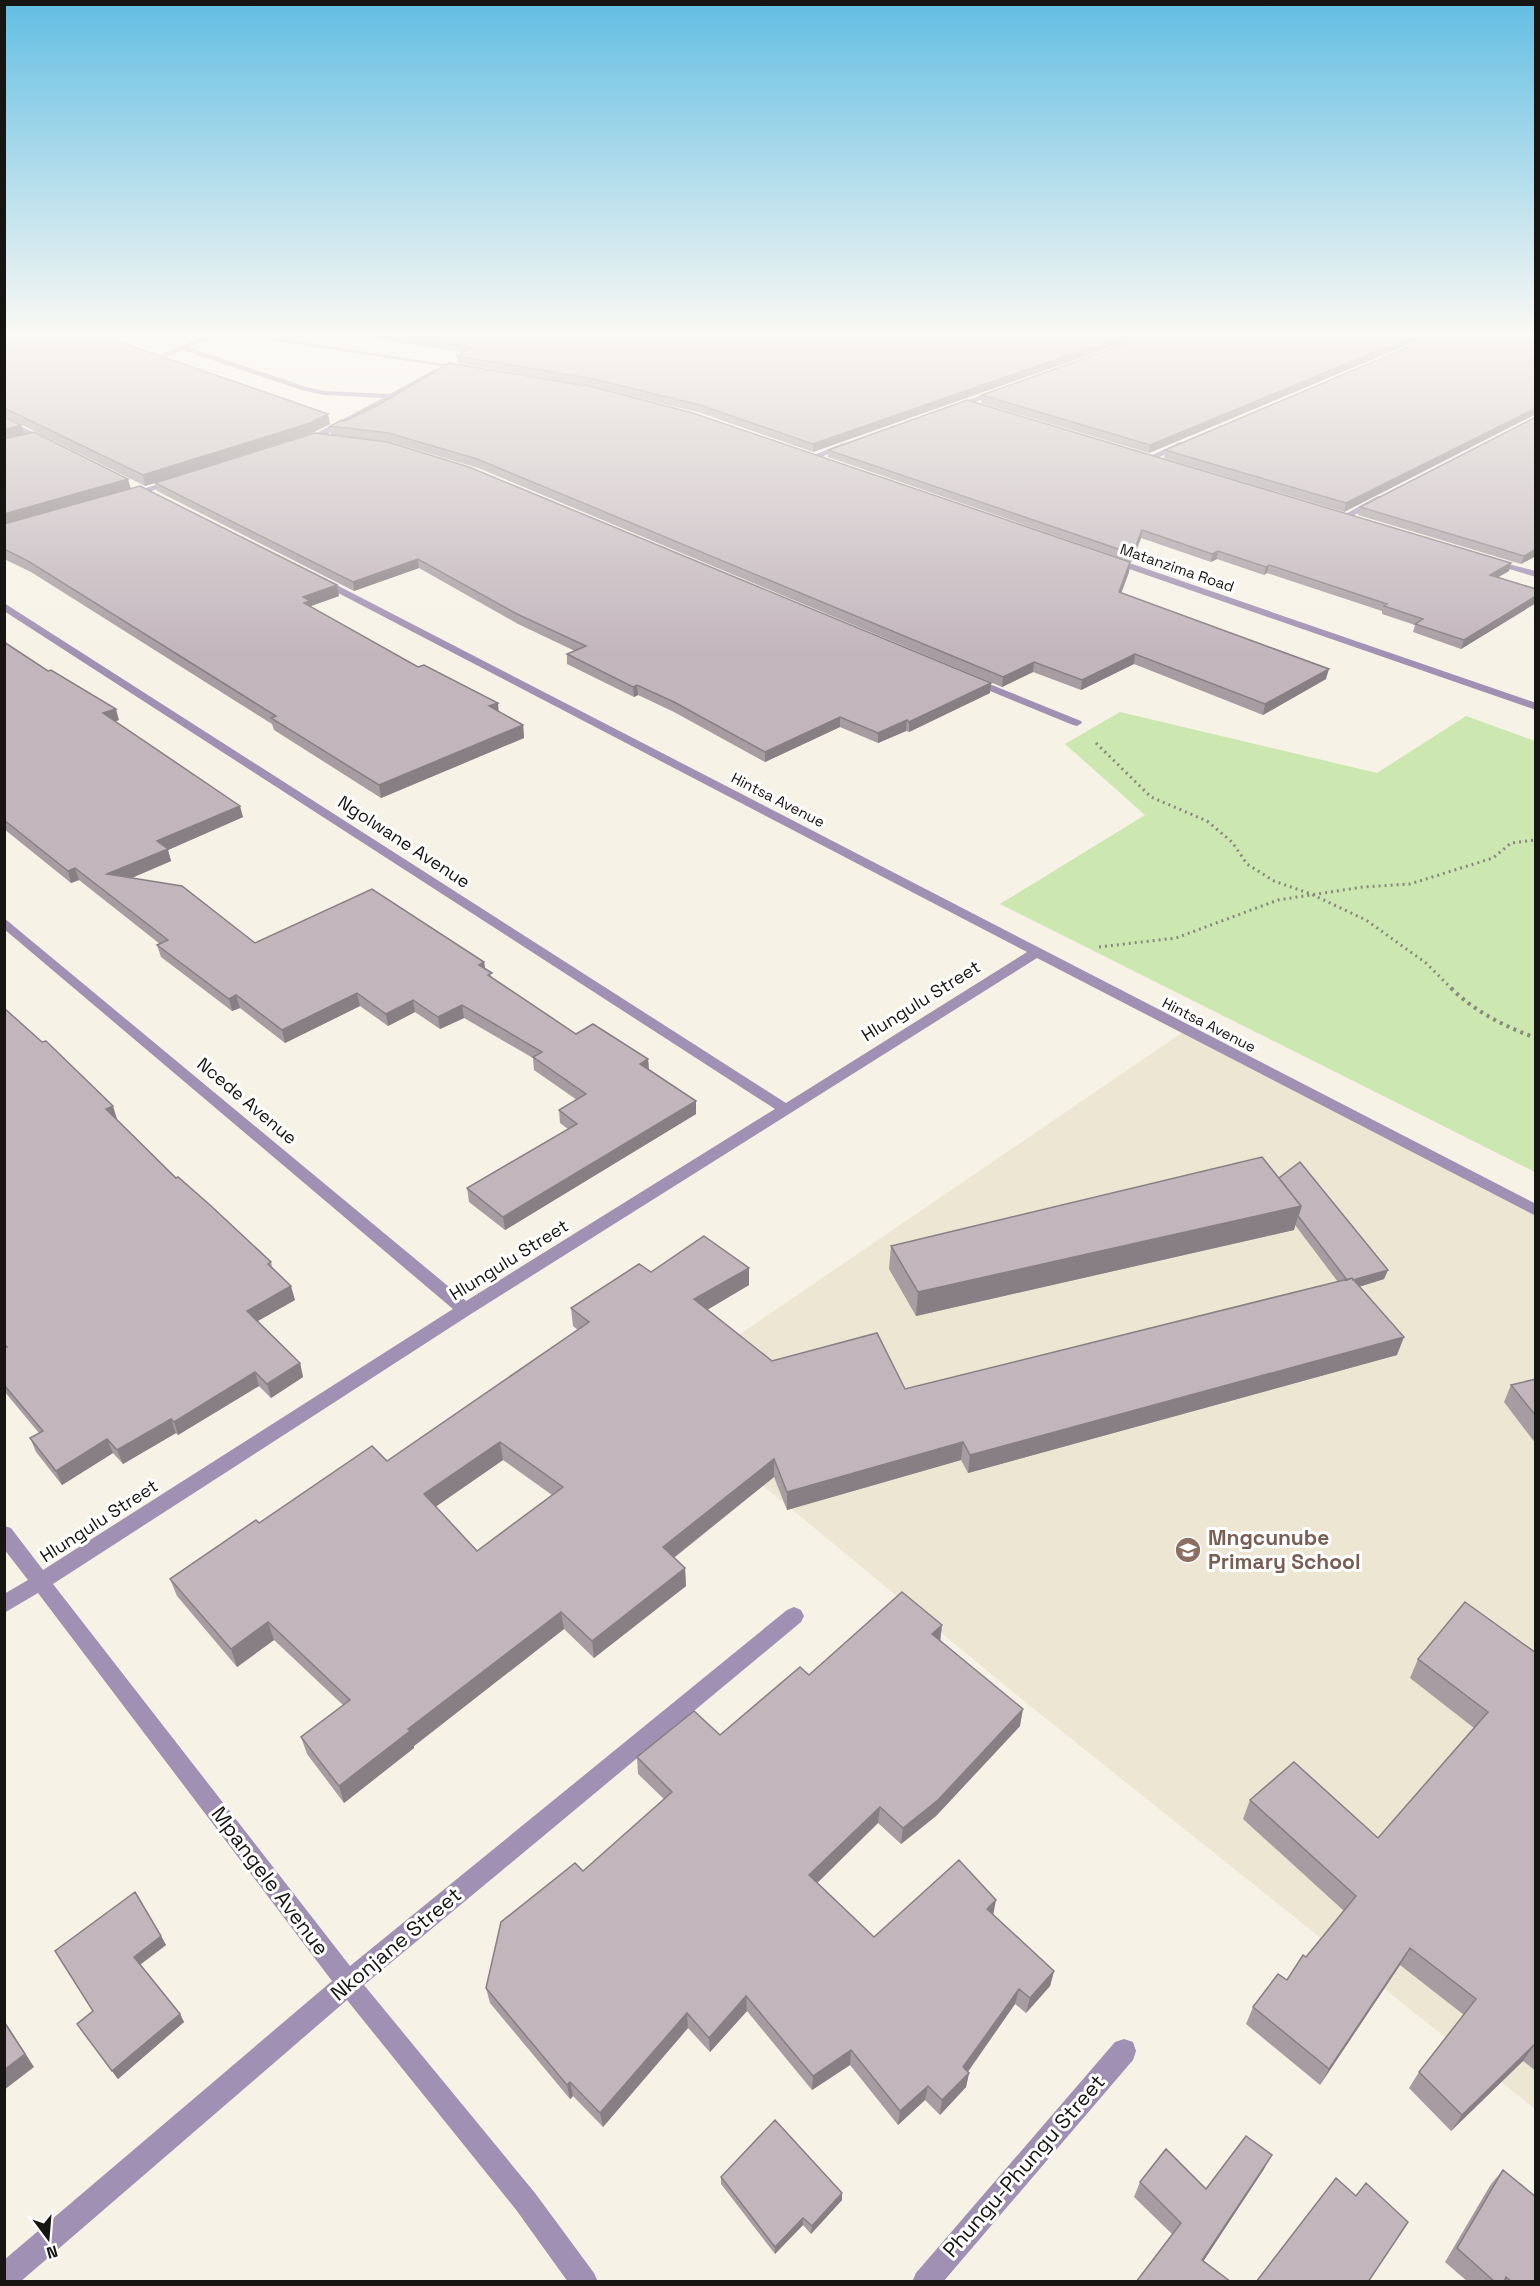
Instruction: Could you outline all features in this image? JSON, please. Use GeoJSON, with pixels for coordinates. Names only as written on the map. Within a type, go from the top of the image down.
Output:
{"type":"FeatureCollection","features":[{"type":"Feature","properties":{"kind":"street"},"geometry":{"type":"LineString","coordinates":[[43,443],[59,448]]}},
{"type":"Feature","properties":{"kind":"street"},"geometry":{"type":"LineString","coordinates":[[293,444],[297,443]]}},
{"type":"Feature","properties":{"kind":"street"},"geometry":{"type":"LineString","coordinates":[[813,457],[855,443]]}},
{"type":"Feature","properties":{"kind":"street"},"geometry":{"type":"LineString","coordinates":[[1148,459],[1186,443]]}},
{"type":"Feature","properties":{"kind":"street"},"geometry":{"type":"LineString","coordinates":[[803,454],[824,461]]}},
{"type":"Feature","properties":{"kind":"street"},"geometry":{"type":"LineString","coordinates":[[1136,455],[1158,462]]}},
{"type":"Feature","properties":{"kind":"street"},"geometry":{"type":"LineString","coordinates":[[123,480],[150,493]]}},
{"type":"Feature","properties":{"kind":"street"},"geometry":{"type":"LineString","coordinates":[[123,497],[150,493],[179,480]]}},
{"type":"Feature","properties":{"kind":"street"},"geometry":{"type":"LineString","coordinates":[[1344,517],[1386,495]]}},
{"type":"Feature","properties":{"kind":"street"},"geometry":{"type":"LineString","coordinates":[[1333,513],[1355,520]]}},
{"type":"Feature","properties":{"kind":"street"},"geometry":{"type":"LineString","coordinates":[[1479,557],[1536,574]]}},
{"type":"Feature","properties":{"kind":"street","name":"Matanzima Road"},"geometry":{"type":"LineString","coordinates":[[1106,558],[1536,707]]}},
{"type":"Feature","properties":{"kind":"street","name":"Hintsa Avenue"},"geometry":{"type":"LineString","coordinates":[[314,577],[1536,1211]]}},
{"type":"Feature","properties":{"kind":"street","name":"Ngolwane Avenue"},"geometry":{"type":"LineString","coordinates":[[4,606],[785,1109]]}},
{"type":"Feature","properties":{"kind":"street"},"geometry":{"type":"LineString","coordinates":[[958,674],[1077,723]]}},
{"type":"Feature","properties":{"kind":"street","name":"Ncede Avenue"},"geometry":{"type":"LineString","coordinates":[[4,921],[465,1310]]}},
{"type":"Feature","properties":{"kind":"street","name":"Hlungulu Street"},"geometry":{"type":"LineString","coordinates":[[4,1605],[465,1310],[1037,952]]}},
{"type":"Feature","properties":{"kind":"street","name":"Mpangele Avenue"},"geometry":{"type":"LineString","coordinates":[[4,1534],[348,1983],[526,2202],[585,2282]]}},
{"type":"Feature","properties":{"kind":"street","name":"Nkonjane Street"},"geometry":{"type":"LineString","coordinates":[[4,2278],[348,1983],[794,1616]]}},
{"type":"Feature","properties":{"kind":"street","name":"Phungu-Phungu Street"},"geometry":{"type":"LineString","coordinates":[[925,2282],[1124,2051]]}},
{"type":"Feature","properties":{"kind":"path"},"geometry":{"type":"LineString","coordinates":[[1077,723],[1131,780],[1151,797],[1208,821],[1232,842],[1247,864],[1274,881],[1311,894],[1366,920],[1426,963],[1460,997],[1508,1028],[1536,1038]]}},
{"type":"Feature","properties":{"kind":"path"},"geometry":{"type":"LineString","coordinates":[[1037,952],[1176,938],[1278,900],[1311,894],[1410,884],[1493,858],[1511,843],[1536,840]]}},
{"type":"Feature","properties":{"kind":"shaded area","name":"Mngcunube Primary School"},"geometry":{"type":"Polygon","coordinates":[[[1186,1030],[1535,1211],[1535,2109],[1029,1705],[652,1394],[1186,1030]]]}},
{"type":"Feature","properties":{"kind":"green space"},"geometry":{"type":"Polygon","coordinates":[[[1120,712],[1377,773],[1466,716],[1535,741],[1535,1172],[1000,904],[1145,815],[1065,744],[1120,712]]]}},
{"type":"Feature","properties":{"kind":"building"},"geometry":{"type":"Polygon","coordinates":[[[4,443],[55,443],[128,479],[4,514],[4,443]]]}},
{"type":"Feature","properties":{"kind":"building"},"geometry":{"type":"Polygon","coordinates":[[[76,443],[247,443],[143,475],[76,443]]]}},
{"type":"Feature","properties":{"kind":"building"},"geometry":{"type":"Polygon","coordinates":[[[284,443],[390,443],[469,467],[991,683],[909,722],[907,720],[878,733],[840,717],[765,752],[674,702],[637,685],[633,687],[567,654],[586,646],[517,614],[418,559],[353,582],[155,483],[284,443]]]}},
{"type":"Feature","properties":{"kind":"building"},"geometry":{"type":"Polygon","coordinates":[[[422,443],[780,443],[1130,562],[1119,592],[1329,669],[1265,704],[1135,654],[1082,680],[1034,662],[1003,677],[477,459],[422,443]]]}},
{"type":"Feature","properties":{"kind":"building"},"geometry":{"type":"Polygon","coordinates":[[[848,443],[1109,443],[1511,563],[1490,575],[1536,589],[1536,596],[1464,640],[1415,624],[1423,619],[1384,606],[1387,604],[1269,565],[1266,567],[1218,551],[1212,554],[1142,530],[1133,554],[828,450],[848,443]]]}},
{"type":"Feature","properties":{"kind":"building"},"geometry":{"type":"Polygon","coordinates":[[[1182,443],[1467,443],[1346,503],[1165,450],[1182,443]]]}},
{"type":"Feature","properties":{"kind":"building"},"geometry":{"type":"Polygon","coordinates":[[[1486,443],[1536,443],[1536,549],[1524,556],[1360,507],[1486,443]]]}},
{"type":"Feature","properties":{"kind":"building"},"geometry":{"type":"Polygon","coordinates":[[[140,486],[337,585],[303,597],[310,601],[304,603],[418,667],[424,665],[498,703],[489,706],[523,725],[379,785],[271,718],[276,716],[28,561],[4,549],[4,524],[140,486]]]}},
{"type":"Feature","properties":{"kind":"building"},"geometry":{"type":"Polygon","coordinates":[[[4,642],[48,671],[51,670],[116,709],[103,713],[240,806],[157,841],[168,849],[107,874],[182,886],[255,943],[372,889],[484,962],[479,965],[492,973],[488,975],[576,1034],[593,1024],[648,1059],[640,1064],[696,1101],[503,1217],[467,1188],[577,1124],[559,1110],[586,1094],[533,1057],[542,1052],[462,1005],[438,1017],[413,1000],[386,1014],[357,993],[282,1030],[236,995],[229,999],[157,945],[168,940],[75,868],[68,871],[4,820],[4,642]]]}},
{"type":"Feature","properties":{"kind":"building"},"geometry":{"type":"Polygon","coordinates":[[[4,1008],[42,1042],[46,1041],[113,1106],[106,1109],[176,1178],[178,1177],[210,1205],[271,1262],[268,1264],[291,1286],[247,1311],[300,1363],[267,1384],[255,1372],[174,1422],[171,1419],[117,1450],[107,1439],[56,1471],[30,1438],[43,1431],[4,1385],[4,1348],[7,1347],[4,1344],[4,1008]]]}},
{"type":"Feature","properties":{"kind":"building"},"geometry":{"type":"Polygon","coordinates":[[[1262,1157],[1301,1206],[918,1292],[891,1246],[1262,1157]]]}},
{"type":"Feature","properties":{"kind":"building"},"geometry":{"type":"Polygon","coordinates":[[[1300,1162],[1388,1270],[1347,1280],[1298,1216],[1301,1206],[1279,1178],[1300,1162]]]}},
{"type":"Feature","properties":{"kind":"building"},"geometry":{"type":"Polygon","coordinates":[[[704,1236],[749,1268],[694,1299],[772,1361],[877,1333],[905,1389],[1352,1278],[1404,1337],[970,1455],[963,1442],[787,1492],[774,1459],[663,1547],[685,1568],[592,1641],[561,1612],[408,1729],[410,1731],[339,1786],[301,1737],[350,1700],[268,1622],[231,1649],[170,1579],[256,1520],[259,1523],[372,1446],[387,1461],[589,1322],[571,1308],[639,1264],[651,1272],[704,1236]],[[500,1442],[424,1494],[477,1551],[563,1487],[500,1442]]]}},
{"type":"Feature","properties":{"kind":"building"},"geometry":{"type":"Polygon","coordinates":[[[1536,1379],[1536,1416],[1511,1385],[1536,1379]]]}},
{"type":"Feature","properties":{"kind":"building"},"geometry":{"type":"Polygon","coordinates":[[[902,1592],[942,1625],[932,1634],[1023,1709],[938,1800],[903,1828],[880,1807],[809,1875],[874,1937],[959,1860],[996,1900],[987,1909],[1054,1971],[1030,1998],[1019,1989],[963,2067],[969,2073],[942,2100],[928,2086],[900,2111],[851,2050],[813,2076],[746,1996],[709,2038],[687,2013],[600,2113],[570,2082],[567,2085],[486,1988],[501,1922],[575,1863],[583,1871],[672,1792],[637,1757],[694,1711],[720,1735],[800,1667],[809,1675],[902,1592]]]}},
{"type":"Feature","properties":{"kind":"building"},"geometry":{"type":"Polygon","coordinates":[[[1465,1602],[1536,1653],[1536,2045],[1462,2115],[1419,2072],[1476,1999],[1410,1948],[1329,2069],[1253,2007],[1278,1974],[1287,1980],[1303,1955],[1306,1957],[1356,1896],[1250,1800],[1294,1762],[1378,1838],[1488,1712],[1418,1659],[1465,1602]]]}},
{"type":"Feature","properties":{"kind":"building"},"geometry":{"type":"Polygon","coordinates":[[[135,1892],[161,1936],[134,1957],[180,2014],[112,2071],[77,2024],[93,2011],[55,1951],[135,1892]]]}},
{"type":"Feature","properties":{"kind":"building"},"geometry":{"type":"Polygon","coordinates":[[[4,2022],[25,2054],[4,2070],[4,2022]]]}},
{"type":"Feature","properties":{"kind":"building"},"geometry":{"type":"Polygon","coordinates":[[[775,2120],[842,2193],[812,2226],[803,2218],[775,2247],[721,2177],[775,2120]]]}},
{"type":"Feature","properties":{"kind":"building"},"geometry":{"type":"Polygon","coordinates":[[[1246,2136],[1272,2155],[1202,2260],[1231,2282],[1136,2282],[1181,2223],[1140,2182],[1166,2149],[1206,2189],[1246,2136]]]}},
{"type":"Feature","properties":{"kind":"building"},"geometry":{"type":"Polygon","coordinates":[[[1503,2170],[1536,2197],[1536,2282],[1512,2282],[1506,2277],[1504,2282],[1495,2282],[1457,2248],[1503,2170]]]}},
{"type":"Feature","properties":{"kind":"building"},"geometry":{"type":"Polygon","coordinates":[[[1336,2178],[1356,2196],[1366,2183],[1408,2222],[1368,2282],[1256,2282],[1336,2178]]]}},
{"type":"Feature","properties":{"kind":"place","name":"Mngcunube Primary School"},"geometry":{"type":"Point","coordinates":[1188,1550]}}]}
